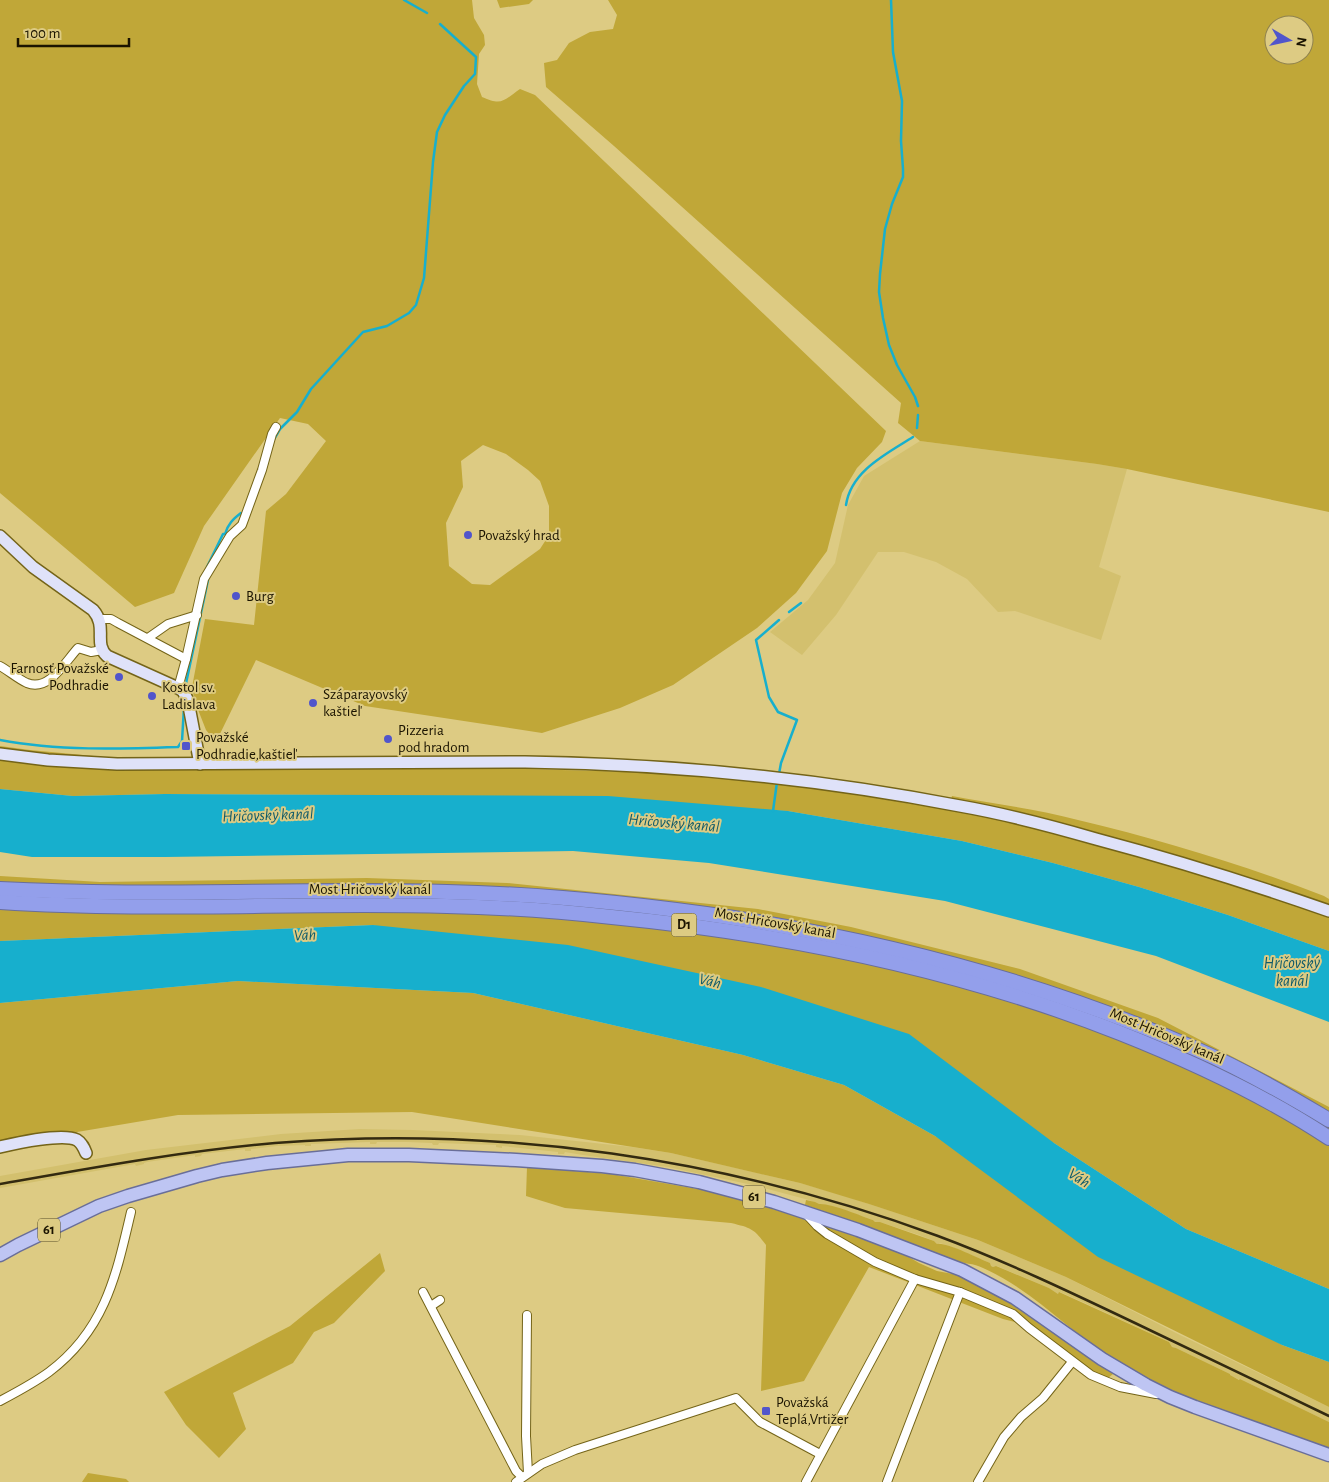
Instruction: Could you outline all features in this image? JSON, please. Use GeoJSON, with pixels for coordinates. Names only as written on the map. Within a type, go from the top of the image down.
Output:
{"type":"FeatureCollection","features":[{"type":"Feature","properties":{"kind":"highway","name":"Most Hričovský kanál"},"geometry":{"type":"LineString","coordinates":[[0,889],[82,893],[350,891],[512,895],[640,906],[790,928],[906,951],[1056,994],[1197,1049],[1290,1096],[1329,1120]]}},
{"type":"Feature","properties":{"kind":"highway","name":"Most Hričovský kanál"},"geometry":{"type":"LineString","coordinates":[[0,902],[91,906],[332,904],[460,906],[570,913],[756,935],[902,965],[998,990],[1050,1007],[1145,1043],[1232,1082],[1282,1108],[1329,1138]]}},
{"type":"Feature","properties":{"kind":"main road"},"geometry":{"type":"LineString","coordinates":[[0,536],[33,567],[93,610],[99,619],[101,646],[107,656],[183,691],[188,701],[200,764]]}},
{"type":"Feature","properties":{"kind":"main road"},"geometry":{"type":"LineString","coordinates":[[0,754],[77,762],[200,764],[590,762],[755,774],[831,784],[960,806],[1053,827],[1177,860],[1329,911]]}},
{"type":"Feature","properties":{"kind":"main road"},"geometry":{"type":"LineString","coordinates":[[0,1147],[62,1138],[75,1139],[83,1146],[86,1153]]}},
{"type":"Feature","properties":{"kind":"main road","name":"61"},"geometry":{"type":"LineString","coordinates":[[0,1255],[99,1206],[222,1170],[292,1160],[348,1155],[409,1155],[602,1166],[664,1175],[690,1180],[804,1212],[858,1230],[962,1270],[990,1284],[1035,1311],[1121,1371],[1170,1397],[1329,1455]]}},
{"type":"Feature","properties":{"kind":"street"},"geometry":{"type":"LineString","coordinates":[[178,688],[204,579],[225,542],[242,525],[276,427]]}},
{"type":"Feature","properties":{"kind":"street"},"geometry":{"type":"LineString","coordinates":[[148,638],[168,624],[194,615]]}},
{"type":"Feature","properties":{"kind":"street"},"geometry":{"type":"LineString","coordinates":[[99,619],[111,619],[186,659]]}},
{"type":"Feature","properties":{"kind":"street"},"geometry":{"type":"LineString","coordinates":[[0,666],[27,682],[38,685],[49,681],[78,648],[91,652],[102,650]]}},
{"type":"Feature","properties":{"kind":"street"},"geometry":{"type":"LineString","coordinates":[[0,1401],[37,1380],[56,1366],[74,1350],[92,1328],[100,1314],[115,1276],[131,1212]]}},
{"type":"Feature","properties":{"kind":"street"},"geometry":{"type":"LineString","coordinates":[[804,1212],[817,1226],[836,1240],[875,1262],[915,1279],[960,1292],[1013,1314],[1091,1375],[1120,1387],[1170,1397]]}},
{"type":"Feature","properties":{"kind":"street"},"geometry":{"type":"LineString","coordinates":[[806,1482],[915,1279]]}},
{"type":"Feature","properties":{"kind":"street"},"geometry":{"type":"LineString","coordinates":[[424,1292],[516,1471],[522,1478]]}},
{"type":"Feature","properties":{"kind":"street"},"geometry":{"type":"LineString","coordinates":[[887,1482],[960,1292]]}},
{"type":"Feature","properties":{"kind":"street"},"geometry":{"type":"LineString","coordinates":[[431,1306],[440,1300]]}},
{"type":"Feature","properties":{"kind":"street"},"geometry":{"type":"LineString","coordinates":[[522,1478],[526,1436],[525,1318]]}},
{"type":"Feature","properties":{"kind":"street"},"geometry":{"type":"LineString","coordinates":[[978,1482],[1004,1437],[1021,1417],[1043,1398],[1072,1362]]}},
{"type":"Feature","properties":{"kind":"street"},"geometry":{"type":"LineString","coordinates":[[522,1478],[542,1464],[575,1450],[736,1398],[760,1422],[820,1454]]}},
{"type":"Feature","properties":{"kind":"shaded area"},"geometry":{"type":"Polygon","coordinates":[[[0,0],[472,0],[474,18],[484,35],[485,45],[479,54],[477,84],[482,97],[498,102],[510,97],[520,89],[535,95],[886,431],[882,442],[857,468],[842,493],[827,551],[796,593],[757,628],[673,685],[620,708],[542,733],[365,706],[256,660],[216,742],[206,730],[195,702],[192,687],[205,619],[254,625],[266,511],[286,494],[326,441],[308,424],[280,418],[204,526],[174,593],[135,607],[0,493],[0,0]],[[483,445],[461,461],[463,487],[446,523],[449,566],[472,584],[490,585],[540,549],[549,535],[549,506],[540,481],[506,454],[483,445]]]}},
{"type":"Feature","properties":{"kind":"shaded area"},"geometry":{"type":"Polygon","coordinates":[[[497,0],[533,0],[529,4],[500,8],[497,0]]]}},
{"type":"Feature","properties":{"kind":"shaded area"},"geometry":{"type":"Polygon","coordinates":[[[608,0],[1329,0],[1329,512],[1127,469],[920,441],[898,423],[901,403],[546,87],[544,63],[557,60],[569,43],[590,32],[613,29],[617,15],[608,0]]]}},
{"type":"Feature","properties":{"kind":"shaded area"},"geometry":{"type":"Polygon","coordinates":[[[920,441],[1127,469],[1099,567],[1121,576],[1101,640],[1015,611],[998,612],[967,579],[936,562],[904,552],[878,552],[836,615],[802,655],[770,632],[808,600],[835,563],[848,505],[864,476],[920,441]]]}},
{"type":"Feature","properties":{"kind":"shaded area"},"geometry":{"type":"Polygon","coordinates":[[[0,746],[104,757],[669,773],[794,784],[948,810],[952,796],[1047,813],[1141,836],[1203,854],[1324,896],[1329,899],[1329,951],[1228,915],[1053,863],[962,841],[788,811],[351,795],[165,794],[73,796],[0,789],[0,746]]]}},
{"type":"Feature","properties":{"kind":"shaded area"},"geometry":{"type":"Polygon","coordinates":[[[0,876],[100,882],[367,878],[507,883],[758,909],[851,927],[1020,969],[1158,1018],[1329,1107],[1329,1289],[1186,1229],[1054,1143],[373,925],[0,941],[0,876]]]}},
{"type":"Feature","properties":{"kind":"shaded area"},"geometry":{"type":"Polygon","coordinates":[[[238,981],[473,993],[743,1055],[844,1085],[935,1136],[1282,1345],[1329,1362],[1329,1407],[1066,1277],[978,1240],[800,1183],[671,1153],[412,1112],[178,1115],[0,1145],[0,1003],[238,981]]]}},
{"type":"Feature","properties":{"kind":"shaded area"},"geometry":{"type":"Polygon","coordinates":[[[360,1129],[520,1135],[632,1147],[671,1153],[800,1183],[845,1196],[978,1240],[1066,1277],[1329,1407],[1329,1422],[1172,1347],[1169,1342],[1085,1303],[1060,1292],[1058,1294],[1049,1288],[997,1266],[993,1267],[990,1263],[952,1247],[940,1243],[937,1244],[919,1235],[831,1206],[816,1204],[809,1200],[760,1187],[754,1188],[753,1185],[668,1167],[565,1152],[564,1154],[558,1154],[558,1152],[502,1146],[502,1148],[496,1147],[496,1145],[439,1143],[438,1145],[433,1145],[432,1143],[407,1142],[377,1142],[376,1144],[370,1144],[370,1142],[277,1146],[251,1149],[251,1151],[245,1151],[245,1149],[202,1154],[201,1156],[195,1157],[195,1155],[147,1162],[136,1166],[135,1164],[0,1188],[0,1176],[146,1150],[281,1134],[360,1129]]]}},
{"type":"Feature","properties":{"kind":"shaded area"},"geometry":{"type":"Polygon","coordinates":[[[527,1167],[611,1174],[698,1189],[797,1216],[850,1234],[902,1253],[937,1271],[958,1275],[980,1286],[1020,1309],[1113,1374],[1108,1378],[1093,1372],[1031,1326],[1003,1319],[869,1267],[804,1381],[761,1391],[766,1245],[755,1232],[731,1223],[565,1208],[526,1196],[527,1167]]]}},
{"type":"Feature","properties":{"kind":"shaded area"},"geometry":{"type":"Polygon","coordinates":[[[806,1200],[838,1208],[934,1241],[937,1244],[955,1248],[990,1263],[993,1267],[996,1266],[1049,1288],[1058,1294],[1059,1292],[1169,1342],[1172,1347],[1329,1422],[1329,1449],[1193,1400],[1141,1375],[1099,1350],[1035,1299],[983,1268],[957,1261],[805,1205],[806,1200]]]}},
{"type":"Feature","properties":{"kind":"shaded area"},"geometry":{"type":"Polygon","coordinates":[[[380,1253],[385,1271],[334,1323],[314,1332],[293,1363],[233,1393],[246,1429],[219,1458],[186,1425],[164,1392],[290,1326],[380,1253]]]}},
{"type":"Feature","properties":{"kind":"shaded area"},"geometry":{"type":"Polygon","coordinates":[[[88,1473],[126,1479],[129,1482],[82,1482],[88,1473]]]}},
{"type":"Feature","properties":{"kind":"water","name":"Hričovský kanál"},"geometry":{"type":"Polygon","coordinates":[[[0,789],[73,796],[165,794],[608,796],[788,811],[962,841],[1053,863],[1139,887],[1228,915],[1329,951],[1329,1022],[1156,956],[945,901],[709,863],[573,851],[165,857],[32,857],[0,852],[0,789]]]}},
{"type":"Feature","properties":{"kind":"water","name":"Váh"},"geometry":{"type":"Polygon","coordinates":[[[373,925],[568,945],[761,987],[909,1034],[1054,1143],[1186,1229],[1329,1289],[1329,1362],[1282,1345],[1098,1257],[935,1136],[844,1085],[743,1055],[473,993],[238,981],[0,1003],[0,941],[373,925]]]}},
{"type":"Feature","properties":{"kind":"waterway"},"geometry":{"type":"LineString","coordinates":[[404,0],[427,13]]}},
{"type":"Feature","properties":{"kind":"waterway"},"geometry":{"type":"LineString","coordinates":[[891,0],[893,52],[902,101],[901,141],[903,177],[892,204],[885,229],[879,292],[889,345],[918,406]]}},
{"type":"Feature","properties":{"kind":"waterway"},"geometry":{"type":"LineString","coordinates":[[273,441],[280,429],[297,412],[311,389],[363,332],[387,326],[409,313],[416,305],[424,278],[437,132],[445,115],[464,86],[475,74],[476,57],[440,24]]}},
{"type":"Feature","properties":{"kind":"waterway"},"geometry":{"type":"LineString","coordinates":[[917,428],[918,415]]}},
{"type":"Feature","properties":{"kind":"waterway"},"geometry":{"type":"LineString","coordinates":[[846,505],[849,493],[862,473],[881,457],[913,437]]}},
{"type":"Feature","properties":{"kind":"waterway"},"geometry":{"type":"LineString","coordinates":[[264,474],[268,461]]}},
{"type":"Feature","properties":{"kind":"waterway"},"geometry":{"type":"LineString","coordinates":[[207,567],[223,534],[225,534],[231,522],[241,513]]}},
{"type":"Feature","properties":{"kind":"waterway"},"geometry":{"type":"LineString","coordinates":[[185,688],[208,580]]}},
{"type":"Feature","properties":{"kind":"waterway"},"geometry":{"type":"LineString","coordinates":[[789,612],[801,603]]}},
{"type":"Feature","properties":{"kind":"waterway"},"geometry":{"type":"LineString","coordinates":[[779,620],[756,640],[769,697],[778,712],[797,720],[781,763],[779,774]]}},
{"type":"Feature","properties":{"kind":"waterway"},"geometry":{"type":"LineString","coordinates":[[0,740],[66,748],[178,747],[182,741],[184,707]]}},
{"type":"Feature","properties":{"kind":"waterway"},"geometry":{"type":"LineString","coordinates":[[773,811],[777,782]]}},
{"type":"Feature","properties":{"kind":"railway"},"geometry":{"type":"LineString","coordinates":[[0,1184],[137,1160],[206,1151],[275,1143],[359,1139],[444,1139],[528,1144],[612,1154],[695,1168],[777,1186],[858,1209],[938,1236],[1062,1288],[1329,1416]]}},
{"type":"Feature","properties":{"kind":"place","name":"Považský hrad"},"geometry":{"type":"Point","coordinates":[468,535]}},
{"type":"Feature","properties":{"kind":"place","name":"Burg"},"geometry":{"type":"Point","coordinates":[236,596]}},
{"type":"Feature","properties":{"kind":"place","name":"Farnosť Považské Podhradie"},"geometry":{"type":"Point","coordinates":[119,677]}},
{"type":"Feature","properties":{"kind":"place","name":"Kostol sv. Ladislava"},"geometry":{"type":"Point","coordinates":[152,696]}},
{"type":"Feature","properties":{"kind":"place","name":"Száparayovský kaštieľ"},"geometry":{"type":"Point","coordinates":[313,703]}},
{"type":"Feature","properties":{"kind":"place","name":"Pizzeria pod hradom"},"geometry":{"type":"Point","coordinates":[388,739]}},
{"type":"Feature","properties":{"kind":"place","name":"Považské Podhradie,kaštieľ"},"geometry":{"type":"Point","coordinates":[186,746]}},
{"type":"Feature","properties":{"kind":"place","name":"Považská Teplá,Vrtižer"},"geometry":{"type":"Point","coordinates":[766,1411]}}]}
